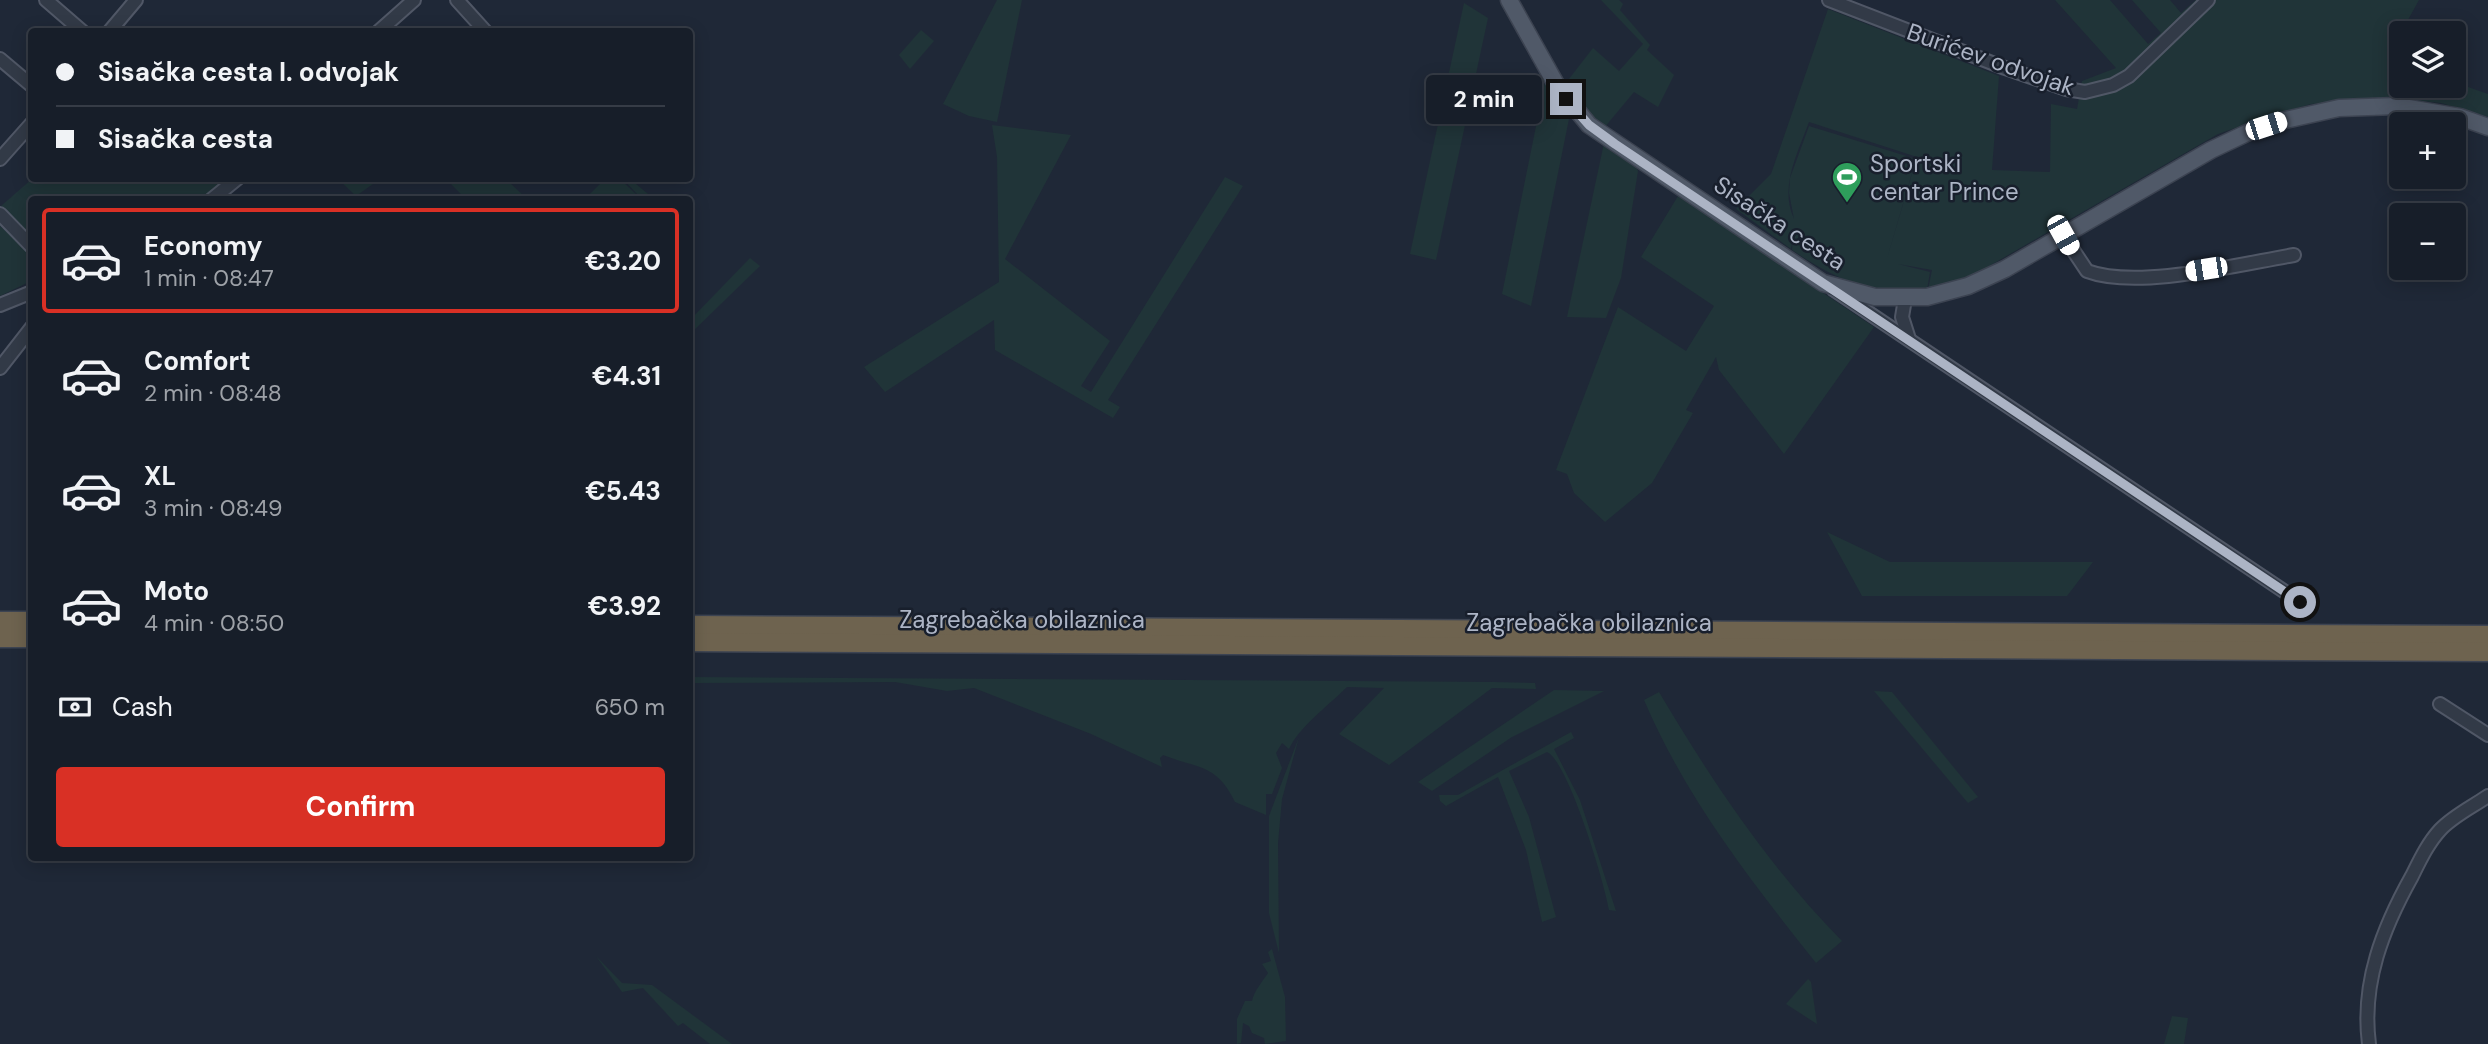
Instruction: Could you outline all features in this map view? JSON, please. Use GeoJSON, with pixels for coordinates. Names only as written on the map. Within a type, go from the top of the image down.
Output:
{"type":"FeatureCollection","features":[{"type":"Feature","properties":{"kind":"highway"},"geometry":{"type":"LineString","coordinates":[[0,621],[28,621]]}},
{"type":"Feature","properties":{"kind":"highway","name":"Zagrebačka obilaznica"},"geometry":{"type":"LineString","coordinates":[[693,625],[2488,635]]}},
{"type":"Feature","properties":{"kind":"highway"},"geometry":{"type":"LineString","coordinates":[[0,638],[28,638]]}},
{"type":"Feature","properties":{"kind":"highway","name":"Zagrebačka obilaznica"},"geometry":{"type":"LineString","coordinates":[[693,642],[2488,652]]}},
{"type":"Feature","properties":{"kind":"main road","name":"Sisačka cesta"},"geometry":{"type":"LineString","coordinates":[[1508,0],[1557,86],[1589,125],[1824,283],[1875,297],[1905,299],[1940,296],[1968,286],[2211,150],[2251,131],[2312,113],[2339,108],[2397,106],[2460,117],[2488,127]]}},
{"type":"Feature","properties":{"kind":"street"},"geometry":{"type":"LineString","coordinates":[[46,0],[78,28]]}},
{"type":"Feature","properties":{"kind":"street"},"geometry":{"type":"LineString","coordinates":[[112,28],[136,0]]}},
{"type":"Feature","properties":{"kind":"street"},"geometry":{"type":"LineString","coordinates":[[383,28],[414,0]]}},
{"type":"Feature","properties":{"kind":"street"},"geometry":{"type":"LineString","coordinates":[[457,0],[482,28]]}},
{"type":"Feature","properties":{"kind":"street","name":"Burićev odvojak"},"geometry":{"type":"LineString","coordinates":[[1829,0],[2005,68],[2085,92],[2113,85],[2129,76],[2208,0]]}},
{"type":"Feature","properties":{"kind":"street"},"geometry":{"type":"LineString","coordinates":[[0,59],[28,83]]}},
{"type":"Feature","properties":{"kind":"street"},"geometry":{"type":"LineString","coordinates":[[0,159],[28,128]]}},
{"type":"Feature","properties":{"kind":"street"},"geometry":{"type":"LineString","coordinates":[[216,196],[233,182]]}},
{"type":"Feature","properties":{"kind":"street"},"geometry":{"type":"LineString","coordinates":[[0,214],[28,243]]}},
{"type":"Feature","properties":{"kind":"street"},"geometry":{"type":"LineString","coordinates":[[2063,235],[2087,271],[2114,276],[2165,276],[2294,255]]}},
{"type":"Feature","properties":{"kind":"street"},"geometry":{"type":"LineString","coordinates":[[1824,283],[2300,602]]}},
{"type":"Feature","properties":{"kind":"street"},"geometry":{"type":"LineString","coordinates":[[0,305],[28,294]]}},
{"type":"Feature","properties":{"kind":"street"},"geometry":{"type":"LineString","coordinates":[[1905,299],[1902,317],[1910,341]]}},
{"type":"Feature","properties":{"kind":"street"},"geometry":{"type":"LineString","coordinates":[[0,369],[28,332]]}},
{"type":"Feature","properties":{"kind":"street"},"geometry":{"type":"LineString","coordinates":[[2440,704],[2488,735]]}},
{"type":"Feature","properties":{"kind":"street"},"geometry":{"type":"LineString","coordinates":[[2369,1044],[2367,1014],[2370,983],[2382,935],[2394,908],[2430,843],[2441,829],[2488,796]]}},
{"type":"Feature","properties":{"kind":"green space"},"geometry":{"type":"Polygon","coordinates":[[[997,0],[1022,0],[997,122],[969,116],[943,104],[997,0]]]}},
{"type":"Feature","properties":{"kind":"green space"},"geometry":{"type":"Polygon","coordinates":[[[1601,0],[1619,0],[1623,4],[1620,10],[1650,45],[1647,50],[1674,75],[1658,107],[1634,92],[1604,128],[1588,115],[1565,84],[1593,48],[1619,71],[1643,44],[1601,0]]]}},
{"type":"Feature","properties":{"kind":"green space"},"geometry":{"type":"Polygon","coordinates":[[[2055,0],[2110,0],[2148,44],[2161,33],[2132,0],[2170,0],[2181,13],[2196,0],[2419,0],[2407,21],[2389,21],[2391,98],[2311,104],[2218,134],[1977,273],[1928,290],[1932,270],[1898,264],[1930,272],[1927,290],[1870,287],[1841,278],[1792,250],[1793,235],[1791,249],[1736,209],[1771,174],[1828,9],[1999,76],[1992,170],[2050,172],[2051,104],[2077,109],[2082,81],[2116,68],[2055,0]],[[1809,122],[1790,178],[1809,126],[1916,159],[1886,262],[1917,157],[1809,122]],[[1790,178],[1788,194],[1794,219],[1789,193],[1790,178]]]}},
{"type":"Feature","properties":{"kind":"green space"},"geometry":{"type":"Polygon","coordinates":[[[1464,3],[1488,18],[1436,260],[1410,254],[1464,3]]]}},
{"type":"Feature","properties":{"kind":"green space"},"geometry":{"type":"Polygon","coordinates":[[[921,30],[934,41],[910,69],[899,55],[921,30]]]}},
{"type":"Feature","properties":{"kind":"green space"},"geometry":{"type":"Polygon","coordinates":[[[1545,82],[1570,114],[1531,306],[1502,294],[1545,82]]]}},
{"type":"Feature","properties":{"kind":"green space"},"geometry":{"type":"Polygon","coordinates":[[[2466,86],[2488,94],[2488,117],[2441,103],[2391,98],[2466,98],[2466,86]]]}},
{"type":"Feature","properties":{"kind":"green space"},"geometry":{"type":"Polygon","coordinates":[[[992,125],[1071,135],[1005,259],[1110,341],[1081,386],[1091,392],[1225,177],[1243,186],[1108,400],[1120,407],[1113,418],[995,350],[994,320],[885,392],[864,367],[999,282],[997,157],[992,125]]]}},
{"type":"Feature","properties":{"kind":"green space"},"geometry":{"type":"Polygon","coordinates":[[[1604,143],[1634,163],[1638,171],[1621,278],[1606,318],[1567,317],[1604,143]]]}},
{"type":"Feature","properties":{"kind":"green space"},"geometry":{"type":"Polygon","coordinates":[[[29,182],[226,182],[207,196],[28,196],[28,233],[1,206],[29,182]]]}},
{"type":"Feature","properties":{"kind":"green space"},"geometry":{"type":"Polygon","coordinates":[[[341,182],[376,182],[356,196],[341,182]]]}},
{"type":"Feature","properties":{"kind":"green space"},"geometry":{"type":"Polygon","coordinates":[[[449,182],[509,182],[524,196],[463,196],[449,182]]]}},
{"type":"Feature","properties":{"kind":"green space"},"geometry":{"type":"Polygon","coordinates":[[[602,182],[623,182],[638,196],[588,196],[602,182]]]}},
{"type":"Feature","properties":{"kind":"green space"},"geometry":{"type":"Polygon","coordinates":[[[626,182],[634,182],[650,196],[638,195],[626,182]]]}},
{"type":"Feature","properties":{"kind":"green space"},"geometry":{"type":"Polygon","coordinates":[[[1678,196],[1874,327],[1784,454],[1719,370],[1716,357],[1686,410],[1693,413],[1652,483],[1605,522],[1574,493],[1567,474],[1556,470],[1618,307],[1686,351],[1714,306],[1641,257],[1678,196]]]}},
{"type":"Feature","properties":{"kind":"green space"},"geometry":{"type":"Polygon","coordinates":[[[0,226],[28,251],[28,282],[0,296],[0,226]]]}},
{"type":"Feature","properties":{"kind":"green space"},"geometry":{"type":"Polygon","coordinates":[[[750,258],[760,266],[693,331],[693,317],[750,258]]]}},
{"type":"Feature","properties":{"kind":"green space"},"geometry":{"type":"Polygon","coordinates":[[[1827,532],[1890,562],[2093,562],[2067,596],[1862,596],[1827,532]]]}},
{"type":"Feature","properties":{"kind":"green space"},"geometry":{"type":"Polygon","coordinates":[[[693,677],[1493,682],[1535,683],[1536,689],[1492,688],[1389,765],[1339,734],[1384,688],[1347,687],[1307,725],[1289,749],[1282,743],[1276,753],[1282,768],[1272,794],[1266,794],[1266,815],[1235,802],[1221,780],[1205,769],[1163,755],[1160,758],[1162,767],[1091,734],[974,688],[947,691],[895,682],[693,683],[693,677]]]}},
{"type":"Feature","properties":{"kind":"green space"},"geometry":{"type":"Polygon","coordinates":[[[1554,690],[1604,691],[1512,737],[1432,791],[1418,782],[1554,690]]]}},
{"type":"Feature","properties":{"kind":"green space"},"geometry":{"type":"Polygon","coordinates":[[[1874,691],[1892,692],[1978,797],[1968,803],[1874,691]]]}},
{"type":"Feature","properties":{"kind":"green space"},"geometry":{"type":"Polygon","coordinates":[[[1659,692],[1699,758],[1743,822],[1790,884],[1842,941],[1816,963],[1721,837],[1679,771],[1644,700],[1659,692]]]}},
{"type":"Feature","properties":{"kind":"green space"},"geometry":{"type":"Polygon","coordinates":[[[1571,732],[1574,738],[1554,749],[1580,800],[1616,911],[1609,910],[1601,876],[1575,799],[1556,760],[1547,752],[1509,771],[1529,817],[1556,917],[1542,922],[1526,850],[1498,777],[1446,806],[1440,801],[1439,795],[1458,795],[1571,732]]]}},
{"type":"Feature","properties":{"kind":"green space"},"geometry":{"type":"Polygon","coordinates":[[[1299,737],[1282,799],[1278,843],[1279,953],[1269,913],[1269,816],[1299,737]]]}},
{"type":"Feature","properties":{"kind":"green space"},"geometry":{"type":"Polygon","coordinates":[[[1272,949],[1285,997],[1286,1041],[1265,1044],[1264,1038],[1252,1033],[1249,1026],[1243,1023],[1241,1043],[1237,1044],[1237,1019],[1245,1001],[1252,1001],[1268,973],[1262,964],[1271,961],[1268,952],[1272,949]]]}},
{"type":"Feature","properties":{"kind":"green space"},"geometry":{"type":"Polygon","coordinates":[[[596,956],[622,983],[652,985],[732,1044],[710,1044],[683,1023],[678,1026],[643,988],[622,992],[596,956]]]}},
{"type":"Feature","properties":{"kind":"green space"},"geometry":{"type":"Polygon","coordinates":[[[1808,979],[1811,982],[1817,1024],[1786,1004],[1808,979]]]}},
{"type":"Feature","properties":{"kind":"green space"},"geometry":{"type":"Polygon","coordinates":[[[2172,1016],[2188,1018],[2184,1044],[2164,1044],[2172,1016]]]}},
{"type":"Feature","properties":{"kind":"place","name":"Sportski centar Prince"},"geometry":{"type":"Point","coordinates":[1847,204]}},
{"type":"Feature","properties":{"kind":"route"},"geometry":{"type":"LineString","coordinates":[[1566,99],[1589,125],[1615,144],[2300,602]]}}]}
